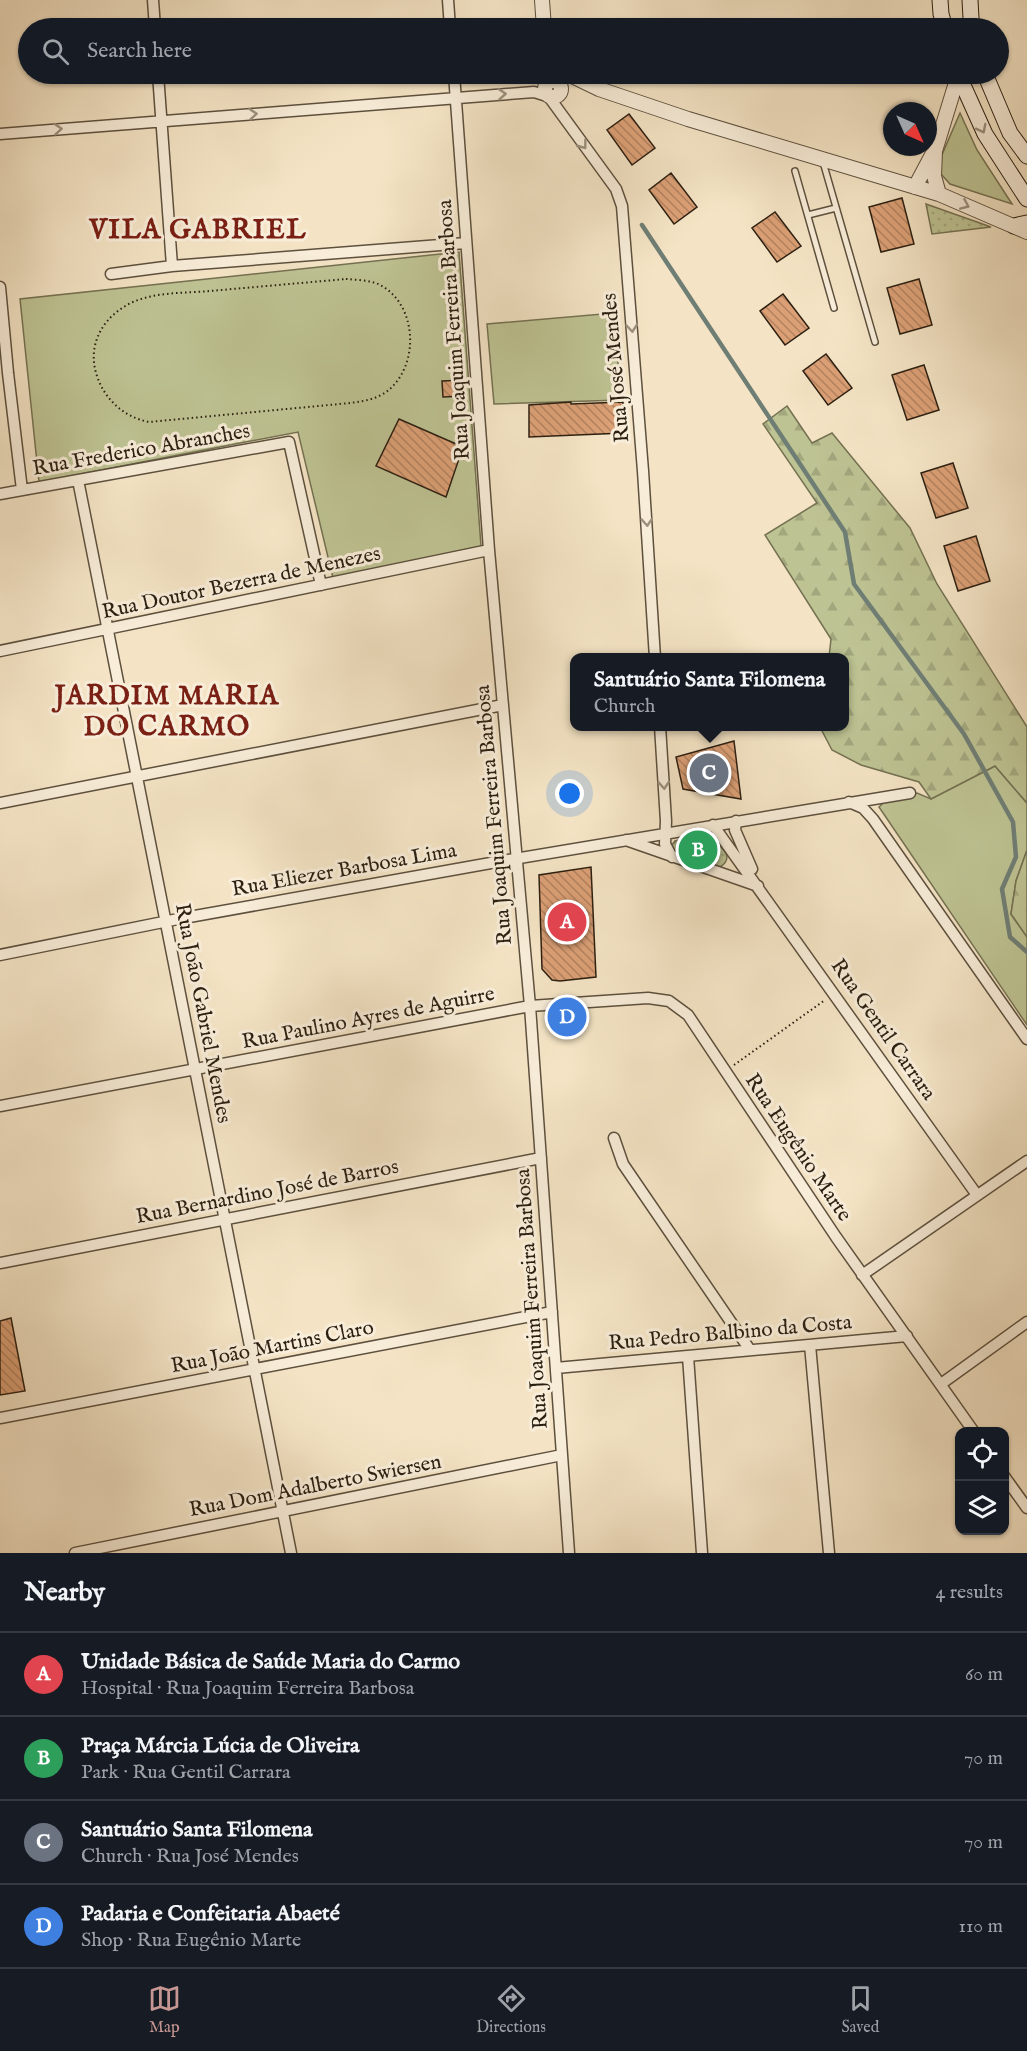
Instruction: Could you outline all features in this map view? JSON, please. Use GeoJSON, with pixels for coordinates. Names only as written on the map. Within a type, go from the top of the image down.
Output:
{"type":"FeatureCollection","features":[{"type":"Feature","properties":{"kind":"main road"},"geometry":{"type":"LineString","coordinates":[[940,0],[942,18]]}},
{"type":"Feature","properties":{"kind":"main road"},"geometry":{"type":"LineString","coordinates":[[970,0],[971,18]]}},
{"type":"Feature","properties":{"kind":"main road"},"geometry":{"type":"LineString","coordinates":[[962,84],[985,134],[1027,199]]}},
{"type":"Feature","properties":{"kind":"main road"},"geometry":{"type":"LineString","coordinates":[[989,84],[1010,133],[1027,156]]}},
{"type":"Feature","properties":{"kind":"street"},"geometry":{"type":"LineString","coordinates":[[153,0],[154,18]]}},
{"type":"Feature","properties":{"kind":"street"},"geometry":{"type":"LineString","coordinates":[[448,0],[449,18]]}},
{"type":"Feature","properties":{"kind":"street"},"geometry":{"type":"LineString","coordinates":[[542,0],[543,18]]}},
{"type":"Feature","properties":{"kind":"street"},"geometry":{"type":"LineString","coordinates":[[159,84],[172,266]]}},
{"type":"Feature","properties":{"kind":"street","name":"Rua Joaquim Ferreira Barbosa"},"geometry":{"type":"LineString","coordinates":[[455,84],[489,550],[530,1006],[569,1553]]}},
{"type":"Feature","properties":{"kind":"street"},"geometry":{"type":"LineString","coordinates":[[589,84],[688,119],[939,194],[1023,227]]}},
{"type":"Feature","properties":{"kind":"street"},"geometry":{"type":"LineString","coordinates":[[937,144],[955,84]]}},
{"type":"Feature","properties":{"kind":"street"},"geometry":{"type":"LineString","coordinates":[[0,134],[543,93],[550,90],[599,89]]}},
{"type":"Feature","properties":{"kind":"street","name":"Rua José Mendes"},"geometry":{"type":"LineString","coordinates":[[550,90],[616,189],[622,206],[656,653]]}},
{"type":"Feature","properties":{"kind":"street"},"geometry":{"type":"LineString","coordinates":[[915,187],[932,156]]}},
{"type":"Feature","properties":{"kind":"street"},"geometry":{"type":"LineString","coordinates":[[935,156],[934,176],[939,194]]}},
{"type":"Feature","properties":{"kind":"street"},"geometry":{"type":"LineString","coordinates":[[111,274],[172,266],[466,243]]}},
{"type":"Feature","properties":{"kind":"street"},"geometry":{"type":"LineString","coordinates":[[0,288],[4,373],[22,490]]}},
{"type":"Feature","properties":{"kind":"street","name":"Rua Frederico Abranches"},"geometry":{"type":"LineString","coordinates":[[0,494],[289,442],[321,585]]}},
{"type":"Feature","properties":{"kind":"street","name":"Rua João Gabriel Mendes"},"geometry":{"type":"LineString","coordinates":[[78,480],[291,1553]]}},
{"type":"Feature","properties":{"kind":"street","name":"Rua Doutor Bezerra de Menezes"},"geometry":{"type":"LineString","coordinates":[[0,651],[489,550]]}},
{"type":"Feature","properties":{"kind":"street"},"geometry":{"type":"LineString","coordinates":[[0,803],[503,705]]}},
{"type":"Feature","properties":{"kind":"street"},"geometry":{"type":"LineString","coordinates":[[660,731],[665,844],[672,857]]}},
{"type":"Feature","properties":{"kind":"street","name":"Rua Eliezer Barbosa Lima"},"geometry":{"type":"LineString","coordinates":[[0,956],[166,922],[518,858],[910,792]]}},
{"type":"Feature","properties":{"kind":"street"},"geometry":{"type":"LineString","coordinates":[[849,801],[863,808],[873,819],[1027,1039]]}},
{"type":"Feature","properties":{"kind":"street","name":"Rua Gentil Carrara"},"geometry":{"type":"LineString","coordinates":[[736,821],[735,830],[759,886]]}},
{"type":"Feature","properties":{"kind":"street","name":"Rua Gentil Carrara"},"geometry":{"type":"LineString","coordinates":[[713,825],[759,886],[977,1196]]}},
{"type":"Feature","properties":{"kind":"street"},"geometry":{"type":"LineString","coordinates":[[624,839],[759,886]]}},
{"type":"Feature","properties":{"kind":"street","name":"Rua Eugênio Marte"},"geometry":{"type":"LineString","coordinates":[[530,1006],[648,998],[669,1001],[688,1015],[862,1275],[971,1427]]}},
{"type":"Feature","properties":{"kind":"street","name":"Rua Paulino Ayres de Aguirre"},"geometry":{"type":"LineString","coordinates":[[0,1106],[530,1006]]}},
{"type":"Feature","properties":{"kind":"street"},"geometry":{"type":"LineString","coordinates":[[614,1138],[623,1164],[750,1350]]}},
{"type":"Feature","properties":{"kind":"street","name":"Rua Bernardino José de Barros"},"geometry":{"type":"LineString","coordinates":[[0,1263],[541,1158]]}},
{"type":"Feature","properties":{"kind":"street"},"geometry":{"type":"LineString","coordinates":[[862,1275],[1027,1161]]}},
{"type":"Feature","properties":{"kind":"street","name":"Rua João Martins Claro"},"geometry":{"type":"LineString","coordinates":[[0,1418],[552,1312]]}},
{"type":"Feature","properties":{"kind":"street"},"geometry":{"type":"LineString","coordinates":[[941,1384],[1027,1322]]}},
{"type":"Feature","properties":{"kind":"street","name":"Rua Pedro Balbino da Costa"},"geometry":{"type":"LineString","coordinates":[[556,1368],[907,1336]]}},
{"type":"Feature","properties":{"kind":"street"},"geometry":{"type":"LineString","coordinates":[[810,1345],[829,1553]]}},
{"type":"Feature","properties":{"kind":"street"},"geometry":{"type":"LineString","coordinates":[[688,1356],[702,1553]]}},
{"type":"Feature","properties":{"kind":"street","name":"Rua Dom Adalberto Swiersen"},"geometry":{"type":"LineString","coordinates":[[75,1553],[562,1455]]}},
{"type":"Feature","properties":{"kind":"street"},"geometry":{"type":"LineString","coordinates":[[1008,1481],[1027,1508]]}},
{"type":"Feature","properties":{"kind":"street"},"geometry":{"type":"LineString","coordinates":[[1016,1493],[1027,1486]]}},
{"type":"Feature","properties":{"kind":"lane"},"geometry":{"type":"LineString","coordinates":[[823,161],[875,342]]}},
{"type":"Feature","properties":{"kind":"lane"},"geometry":{"type":"LineString","coordinates":[[795,171],[834,308]]}},
{"type":"Feature","properties":{"kind":"lane"},"geometry":{"type":"LineString","coordinates":[[808,215],[836,208]]}},
{"type":"Feature","properties":{"kind":"path"},"geometry":{"type":"LineString","coordinates":[[346,279],[368,281],[382,286],[396,299],[407,315],[410,334],[407,363],[401,377],[391,389],[374,399],[338,405],[149,422],[124,413],[108,396],[96,374],[94,362],[98,334],[106,321],[120,309],[148,297],[346,279]]}},
{"type":"Feature","properties":{"kind":"path"},"geometry":{"type":"LineString","coordinates":[[725,1071],[835,993]]}},
{"type":"Feature","properties":{"kind":"green space"},"geometry":{"type":"Polygon","coordinates":[[[960,113],[977,150],[1012,204],[950,184],[941,174],[941,157],[960,113]]]}},
{"type":"Feature","properties":{"kind":"green space"},"geometry":{"type":"Polygon","coordinates":[[[926,204],[991,227],[932,234],[926,204]]]}},
{"type":"Feature","properties":{"kind":"green space"},"geometry":{"type":"Polygon","coordinates":[[[459,252],[481,546],[333,578],[298,432],[39,482],[20,299],[459,252]]]}},
{"type":"Feature","properties":{"kind":"green space"},"geometry":{"type":"Polygon","coordinates":[[[614,313],[621,400],[494,404],[487,324],[614,313]]]}},
{"type":"Feature","properties":{"kind":"green space"},"geometry":{"type":"Polygon","coordinates":[[[787,406],[812,443],[832,433],[910,528],[937,584],[1027,727],[1027,803],[995,766],[931,799],[919,782],[861,765],[832,750],[822,731],[849,731],[849,653],[829,653],[831,639],[765,535],[817,503],[763,424],[787,406]]]}},
{"type":"Feature","properties":{"kind":"green space"},"geometry":{"type":"Polygon","coordinates":[[[995,766],[1027,803],[1027,850],[1016,881],[1011,914],[1027,937],[1027,1025],[879,807],[885,801],[917,793],[931,799],[995,766]]]}},
{"type":"Feature","properties":{"kind":"green space"},"geometry":{"type":"Polygon","coordinates":[[[698,836],[716,843],[725,852],[727,857],[720,867],[677,854],[671,846],[675,841],[698,836]]]}},
{"type":"Feature","properties":{"kind":"green space"},"geometry":{"type":"Polygon","coordinates":[[[1027,850],[1027,937],[1011,914],[1016,881],[1027,850]]]}},
{"type":"Feature","properties":{"kind":"building"},"geometry":{"type":"Polygon","coordinates":[[[629,114],[655,148],[632,165],[607,130],[629,114]]]}},
{"type":"Feature","properties":{"kind":"building"},"geometry":{"type":"Polygon","coordinates":[[[671,173],[697,207],[674,224],[649,190],[671,173]]]}},
{"type":"Feature","properties":{"kind":"building"},"geometry":{"type":"Polygon","coordinates":[[[902,198],[914,244],[881,252],[869,207],[902,198]]]}},
{"type":"Feature","properties":{"kind":"building"},"geometry":{"type":"Polygon","coordinates":[[[775,212],[801,246],[777,262],[752,228],[775,212]]]}},
{"type":"Feature","properties":{"kind":"building"},"geometry":{"type":"Polygon","coordinates":[[[919,279],[932,325],[900,334],[887,288],[919,279]]]}},
{"type":"Feature","properties":{"kind":"building"},"geometry":{"type":"Polygon","coordinates":[[[783,294],[809,328],[785,345],[760,311],[783,294]]]}},
{"type":"Feature","properties":{"kind":"building"},"geometry":{"type":"Polygon","coordinates":[[[826,354],[852,388],[828,405],[803,371],[826,354]]]}},
{"type":"Feature","properties":{"kind":"building"},"geometry":{"type":"Polygon","coordinates":[[[924,365],[939,410],[907,420],[892,375],[924,365]]]}},
{"type":"Feature","properties":{"kind":"building"},"geometry":{"type":"Polygon","coordinates":[[[465,380],[465,396],[443,397],[442,381],[465,380]]]}},
{"type":"Feature","properties":{"kind":"building"},"geometry":{"type":"Polygon","coordinates":[[[571,402],[571,404],[623,402],[624,433],[529,437],[529,405],[571,402]]]}},
{"type":"Feature","properties":{"kind":"building"},"geometry":{"type":"Polygon","coordinates":[[[399,419],[463,447],[446,497],[376,466],[399,419]]]}},
{"type":"Feature","properties":{"kind":"building"},"geometry":{"type":"Polygon","coordinates":[[[953,463],[968,508],[936,518],[921,473],[953,463]]]}},
{"type":"Feature","properties":{"kind":"building"},"geometry":{"type":"Polygon","coordinates":[[[976,536],[990,581],[958,591],[944,546],[976,536]]]}},
{"type":"Feature","properties":{"kind":"building"},"geometry":{"type":"Polygon","coordinates":[[[734,741],[741,799],[683,789],[676,757],[734,741]]]}},
{"type":"Feature","properties":{"kind":"building"},"geometry":{"type":"Polygon","coordinates":[[[591,867],[596,977],[552,980],[542,969],[539,875],[591,867]]]}},
{"type":"Feature","properties":{"kind":"building"},"geometry":{"type":"Polygon","coordinates":[[[11,1318],[25,1391],[0,1395],[0,1321],[11,1318]]]}},
{"type":"Feature","properties":{"kind":"waterway"},"geometry":{"type":"LineString","coordinates":[[642,225],[845,532],[854,584],[964,734],[1013,822],[1016,857],[1002,889],[1010,937],[1027,952]]}},
{"type":"Feature","properties":{"kind":"place","name":"Santuário Santa Filomena"},"geometry":{"type":"Point","coordinates":[709,773]}},
{"type":"Feature","properties":{"kind":"place","name":"Praça Márcia Lúcia de Oliveira"},"geometry":{"type":"Point","coordinates":[698,850]}},
{"type":"Feature","properties":{"kind":"place","name":"Unidade Básica de Saúde Maria do Carmo"},"geometry":{"type":"Point","coordinates":[567,922]}},
{"type":"Feature","properties":{"kind":"place","name":"Padaria e Confeitaria Abaeté"},"geometry":{"type":"Point","coordinates":[567,1017]}},
{"type":"Feature","properties":{"kind":"district","name":"VILA GABRIEL"},"geometry":{"type":"Point","coordinates":[198,229]}},
{"type":"Feature","properties":{"kind":"district","name":"JARDIM MARIA DO CARMO"},"geometry":{"type":"Point","coordinates":[167,710]}}]}
